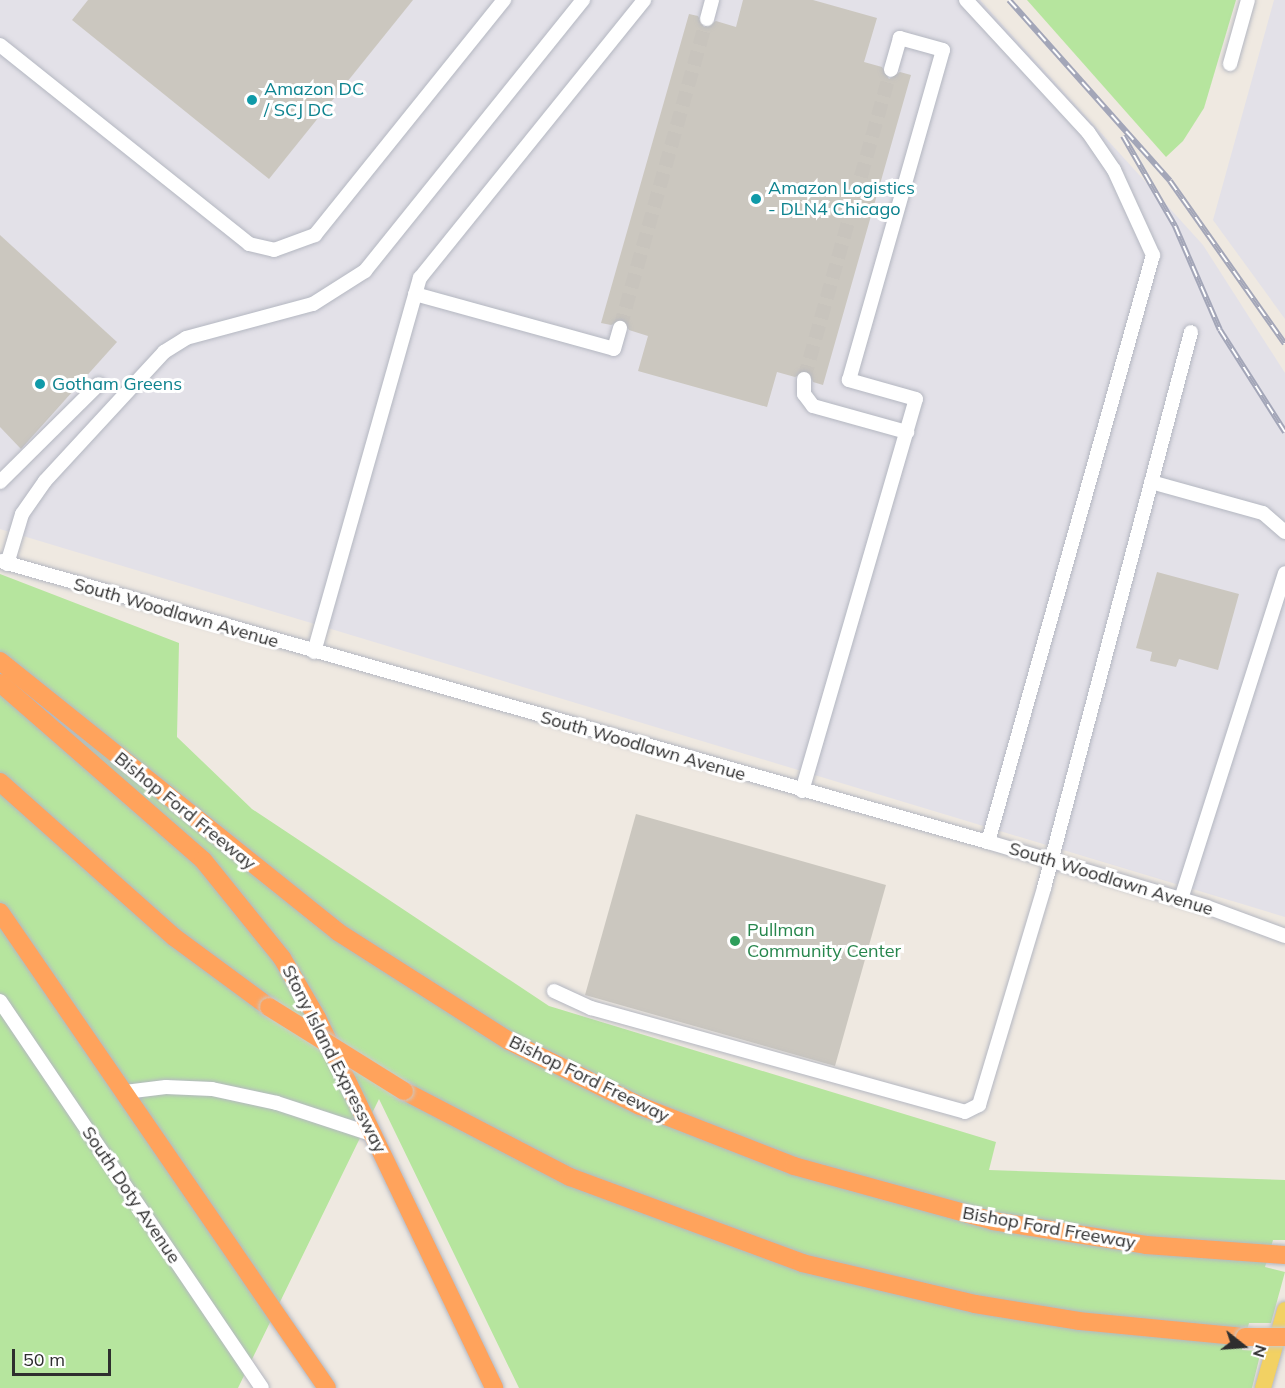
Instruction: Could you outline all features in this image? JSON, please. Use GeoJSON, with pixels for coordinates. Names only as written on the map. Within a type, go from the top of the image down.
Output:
{"type":"FeatureCollection","features":[{"type":"Feature","properties":{"kind":"highway","name":"Bishop Ford Freeway"},"geometry":{"type":"LineString","coordinates":[[0,661],[338,932],[509,1041],[640,1106],[794,1166],[993,1221],[1146,1245],[1277,1255]]}},
{"type":"Feature","properties":{"kind":"highway","name":"Stony Island Expressway"},"geometry":{"type":"LineString","coordinates":[[0,682],[159,818],[238,900],[282,958],[374,1134],[494,1388]]}},
{"type":"Feature","properties":{"kind":"highway"},"geometry":{"type":"LineString","coordinates":[[0,782],[174,937],[269,1007],[404,1091],[570,1177],[802,1263],[893,1287],[1079,1321],[1245,1337],[1285,1337]]}},
{"type":"Feature","properties":{"kind":"highway"},"geometry":{"type":"LineString","coordinates":[[0,912],[327,1388]]}},
{"type":"Feature","properties":{"kind":"main road"},"geometry":{"type":"LineString","coordinates":[[1263,1388],[1285,1310]]}},
{"type":"Feature","properties":{"kind":"street"},"geometry":{"type":"LineString","coordinates":[[0,45],[249,244],[274,250],[315,235],[504,0]]}},
{"type":"Feature","properties":{"kind":"street"},"geometry":{"type":"LineString","coordinates":[[3,562],[22,514],[45,481],[164,352],[186,338],[314,304],[365,271],[584,0]]}},
{"type":"Feature","properties":{"kind":"street"},"geometry":{"type":"LineString","coordinates":[[314,652],[415,294],[426,269],[644,0]]}},
{"type":"Feature","properties":{"kind":"street"},"geometry":{"type":"LineString","coordinates":[[707,19],[712,0]]}},
{"type":"Feature","properties":{"kind":"street"},"geometry":{"type":"LineString","coordinates":[[966,0],[1088,132],[1114,170],[1153,255],[988,842]]}},
{"type":"Feature","properties":{"kind":"street"},"geometry":{"type":"LineString","coordinates":[[1230,64],[1248,0]]}},
{"type":"Feature","properties":{"kind":"street"},"geometry":{"type":"LineString","coordinates":[[802,791],[916,399],[849,380],[943,50],[900,38],[891,70]]}},
{"type":"Feature","properties":{"kind":"street"},"geometry":{"type":"LineString","coordinates":[[415,294],[614,349],[620,328]]}},
{"type":"Feature","properties":{"kind":"street"},"geometry":{"type":"LineString","coordinates":[[554,991],[591,1008],[965,1112],[978,1105],[986,1090],[1191,332]]}},
{"type":"Feature","properties":{"kind":"street"},"geometry":{"type":"LineString","coordinates":[[804,379],[804,394],[813,406],[907,432]]}},
{"type":"Feature","properties":{"kind":"street"},"geometry":{"type":"LineString","coordinates":[[0,482],[99,384]]}},
{"type":"Feature","properties":{"kind":"street"},"geometry":{"type":"LineString","coordinates":[[1151,482],[1263,513],[1285,532]]}},
{"type":"Feature","properties":{"kind":"street","name":"South Woodlawn Avenue"},"geometry":{"type":"LineString","coordinates":[[3,562],[802,791],[988,842],[1181,899],[1285,936]]}},
{"type":"Feature","properties":{"kind":"street"},"geometry":{"type":"LineString","coordinates":[[1181,899],[1285,573]]}},
{"type":"Feature","properties":{"kind":"street","name":"South Doty Avenue"},"geometry":{"type":"LineString","coordinates":[[0,1001],[262,1388]]}},
{"type":"Feature","properties":{"kind":"street"},"geometry":{"type":"LineString","coordinates":[[125,1092],[166,1086],[212,1089],[277,1103],[374,1134]]}},
{"type":"Feature","properties":{"kind":"shaded area"},"geometry":{"type":"Polygon","coordinates":[[[0,0],[980,0],[1203,245],[1285,373],[1285,917],[0,529],[0,0]]]}},
{"type":"Feature","properties":{"kind":"shaded area"},"geometry":{"type":"Polygon","coordinates":[[[1274,0],[1285,0],[1285,319],[1213,220],[1274,0]]]}},
{"type":"Feature","properties":{"kind":"green space"},"geometry":{"type":"Polygon","coordinates":[[[1027,0],[1236,0],[1204,108],[1183,141],[1166,157],[1027,0]]]}},
{"type":"Feature","properties":{"kind":"green space"},"geometry":{"type":"Polygon","coordinates":[[[0,574],[179,643],[177,737],[252,809],[549,1006],[996,1142],[989,1170],[1285,1180],[1285,1240],[1273,1240],[1265,1267],[1285,1272],[1271,1323],[1249,1323],[1242,1350],[1261,1351],[1252,1388],[519,1388],[379,1099],[238,1388],[0,1388],[0,574]]]}},
{"type":"Feature","properties":{"kind":"building","name":"Amazon DC / SCJ DC"},"geometry":{"type":"Polygon","coordinates":[[[88,0],[413,0],[269,179],[72,20],[88,0]]]}},
{"type":"Feature","properties":{"kind":"building","name":"Amazon Logistics - DLN4 Chicago"},"geometry":{"type":"Polygon","coordinates":[[[743,0],[813,0],[877,18],[864,62],[882,67],[889,79],[900,72],[911,75],[823,385],[813,382],[808,371],[795,377],[777,372],[767,407],[638,371],[648,336],[629,330],[623,320],[611,325],[601,323],[689,14],[698,16],[704,27],[716,21],[736,27],[743,0]]]}},
{"type":"Feature","properties":{"kind":"building","name":"Gotham Greens"},"geometry":{"type":"Polygon","coordinates":[[[0,235],[117,342],[21,449],[0,427],[0,235]]]}},
{"type":"Feature","properties":{"kind":"building"},"geometry":{"type":"Polygon","coordinates":[[[1157,572],[1239,594],[1218,670],[1179,659],[1176,667],[1150,661],[1152,652],[1136,648],[1157,572]]]}},
{"type":"Feature","properties":{"kind":"building","name":"Pullman Community Center"},"geometry":{"type":"Polygon","coordinates":[[[636,814],[886,885],[835,1066],[585,995],[636,814]]]}},
{"type":"Feature","properties":{"kind":"tunnel"},"geometry":{"type":"LineString","coordinates":[[620,328],[707,19]]}},
{"type":"Feature","properties":{"kind":"tunnel"},"geometry":{"type":"LineString","coordinates":[[804,379],[891,70]]}},
{"type":"Feature","properties":{"kind":"railway"},"geometry":{"type":"LineString","coordinates":[[1009,0],[1170,181],[1285,344]]}},
{"type":"Feature","properties":{"kind":"railway"},"geometry":{"type":"LineString","coordinates":[[1123,136],[1175,226],[1220,330],[1285,432]]}},
{"type":"Feature","properties":{"kind":"place","name":"Amazon DC / SCJ DC"},"geometry":{"type":"Point","coordinates":[252,100]}},
{"type":"Feature","properties":{"kind":"place","name":"Amazon Logistics - DLN4 Chicago"},"geometry":{"type":"Point","coordinates":[756,199]}},
{"type":"Feature","properties":{"kind":"place","name":"Gotham Greens"},"geometry":{"type":"Point","coordinates":[40,384]}},
{"type":"Feature","properties":{"kind":"place","name":"Pullman Community Center"},"geometry":{"type":"Point","coordinates":[735,941]}}]}
